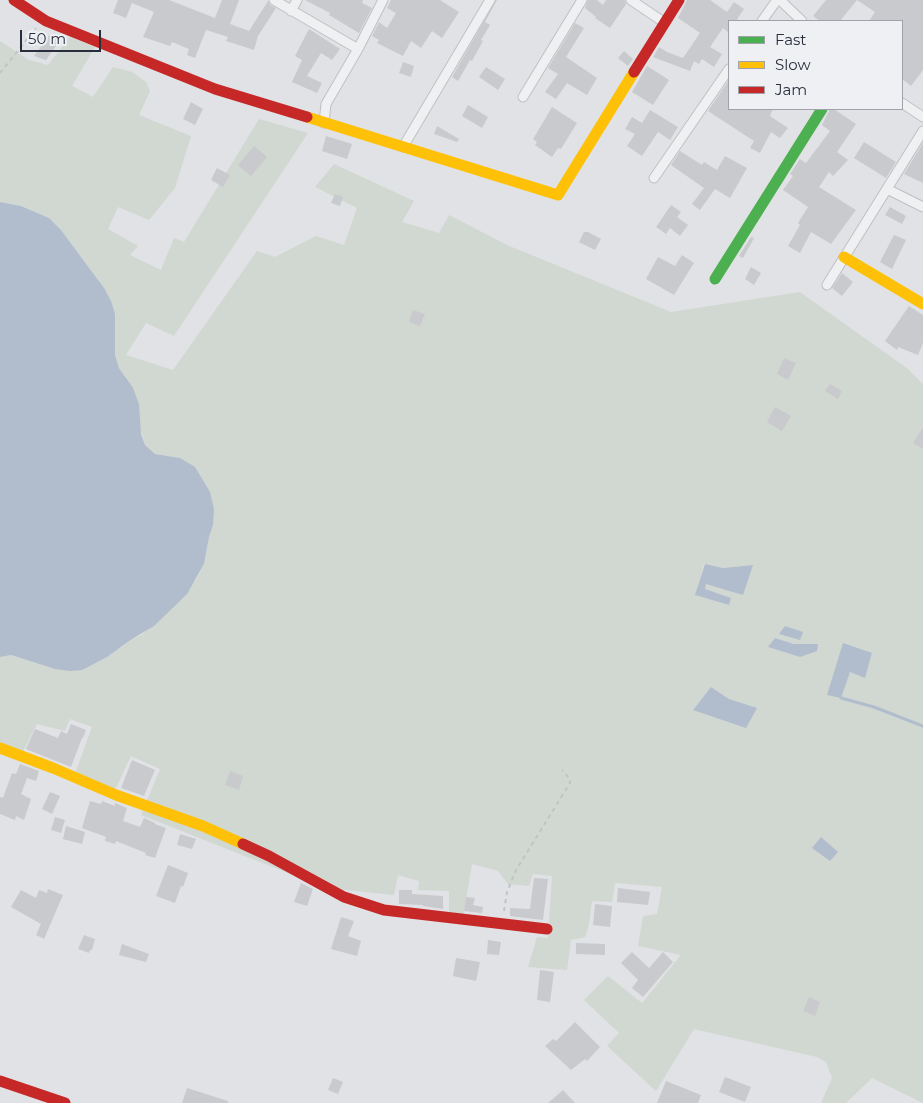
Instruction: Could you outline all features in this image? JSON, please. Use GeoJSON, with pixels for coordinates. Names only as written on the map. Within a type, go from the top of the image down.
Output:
{"type":"FeatureCollection","features":[{"type":"Feature","properties":{"kind":"street"},"geometry":{"type":"LineString","coordinates":[[14,0],[46,21],[215,89],[558,195],[679,0]]}},
{"type":"Feature","properties":{"kind":"street"},"geometry":{"type":"LineString","coordinates":[[274,0],[358,49]]}},
{"type":"Feature","properties":{"kind":"street"},"geometry":{"type":"LineString","coordinates":[[291,10],[297,0]]}},
{"type":"Feature","properties":{"kind":"street"},"geometry":{"type":"LineString","coordinates":[[324,123],[326,104],[358,49],[382,0]]}},
{"type":"Feature","properties":{"kind":"street"},"geometry":{"type":"LineString","coordinates":[[403,147],[490,0]]}},
{"type":"Feature","properties":{"kind":"street"},"geometry":{"type":"LineString","coordinates":[[523,97],[582,0]]}},
{"type":"Feature","properties":{"kind":"street"},"geometry":{"type":"LineString","coordinates":[[631,0],[665,23]]}},
{"type":"Feature","properties":{"kind":"street"},"geometry":{"type":"LineString","coordinates":[[763,20],[779,0],[801,20]]}},
{"type":"Feature","properties":{"kind":"street"},"geometry":{"type":"LineString","coordinates":[[654,178],[728,70]]}},
{"type":"Feature","properties":{"kind":"street"},"geometry":{"type":"LineString","coordinates":[[903,104],[923,117]]}},
{"type":"Feature","properties":{"kind":"street"},"geometry":{"type":"LineString","coordinates":[[715,279],[821,110]]}},
{"type":"Feature","properties":{"kind":"street"},"geometry":{"type":"LineString","coordinates":[[828,285],[923,131]]}},
{"type":"Feature","properties":{"kind":"street"},"geometry":{"type":"LineString","coordinates":[[887,189],[923,207]]}},
{"type":"Feature","properties":{"kind":"street"},"geometry":{"type":"LineString","coordinates":[[844,257],[923,304]]}},
{"type":"Feature","properties":{"kind":"street"},"geometry":{"type":"LineString","coordinates":[[0,748],[116,795],[203,826],[269,856],[344,897],[384,910],[547,929]]}},
{"type":"Feature","properties":{"kind":"street"},"geometry":{"type":"LineString","coordinates":[[0,1081],[65,1103]]}},
{"type":"Feature","properties":{"kind":"path"},"geometry":{"type":"LineString","coordinates":[[0,73],[40,22],[46,21]]}},
{"type":"Feature","properties":{"kind":"path"},"geometry":{"type":"LineString","coordinates":[[502,924],[508,892],[516,870],[570,783],[570,779],[562,770]]}},
{"type":"Feature","properties":{"kind":"shaded area"},"geometry":{"type":"Polygon","coordinates":[[[70,37],[95,47],[72,86],[93,97],[113,67],[132,72],[146,82],[150,91],[139,115],[191,136],[175,188],[149,220],[118,207],[108,229],[138,246],[130,255],[161,270],[174,238],[184,242],[259,119],[308,133],[174,336],[146,323],[126,355],[173,370],[257,251],[275,257],[316,236],[344,245],[357,208],[315,187],[334,164],[414,201],[402,222],[439,233],[449,215],[507,245],[671,312],[800,292],[908,369],[923,384],[923,1103],[872,1078],[846,1103],[821,1103],[832,1078],[826,1062],[817,1057],[694,1029],[656,1091],[607,1046],[619,1033],[584,1000],[608,976],[642,1003],[681,955],[638,946],[643,916],[657,914],[662,887],[615,883],[612,902],[592,901],[585,937],[571,940],[567,970],[528,967],[537,937],[548,938],[552,876],[533,874],[529,886],[508,884],[498,871],[472,864],[463,917],[449,913],[449,891],[418,890],[419,881],[398,875],[394,895],[326,888],[141,815],[160,769],[131,756],[112,796],[73,779],[92,727],[70,719],[65,731],[37,724],[19,759],[0,752],[0,657],[11,655],[55,669],[122,647],[132,639],[143,634],[196,580],[204,564],[213,525],[180,458],[155,454],[145,445],[125,376],[119,368],[115,355],[115,314],[96,277],[61,230],[49,218],[21,206],[0,202],[0,41],[29,60],[48,65],[70,37]],[[704,564],[696,595],[729,605],[731,598],[704,589],[706,584],[752,565],[723,568],[704,564]],[[775,638],[769,647],[800,657],[818,644],[794,644],[775,638]],[[872,653],[850,672],[865,677],[872,653]],[[711,687],[693,710],[756,708],[729,699],[711,687]]]}},
{"type":"Feature","properties":{"kind":"water"},"geometry":{"type":"Polygon","coordinates":[[[0,202],[21,206],[49,218],[61,230],[104,288],[115,314],[115,355],[119,368],[133,388],[139,404],[141,434],[145,445],[155,454],[180,458],[195,467],[210,492],[214,509],[213,525],[204,564],[187,594],[154,626],[107,657],[82,670],[55,669],[11,655],[0,657],[0,202]]]}},
{"type":"Feature","properties":{"kind":"water"},"geometry":{"type":"Polygon","coordinates":[[[705,564],[723,568],[753,565],[743,595],[706,584],[705,589],[731,598],[729,605],[695,595],[705,564]]]}},
{"type":"Feature","properties":{"kind":"water"},"geometry":{"type":"Polygon","coordinates":[[[785,626],[803,632],[800,640],[779,634],[785,626]]]}},
{"type":"Feature","properties":{"kind":"water"},"geometry":{"type":"Polygon","coordinates":[[[775,638],[794,644],[818,644],[817,651],[800,657],[768,647],[775,638]]]}},
{"type":"Feature","properties":{"kind":"water"},"geometry":{"type":"Polygon","coordinates":[[[843,643],[872,653],[865,678],[850,672],[841,698],[827,695],[843,643]]]}},
{"type":"Feature","properties":{"kind":"water"},"geometry":{"type":"Polygon","coordinates":[[[711,687],[729,699],[757,708],[746,728],[693,710],[711,687]]]}},
{"type":"Feature","properties":{"kind":"water"},"geometry":{"type":"Polygon","coordinates":[[[821,837],[838,852],[830,861],[812,848],[821,837]]]}},
{"type":"Feature","properties":{"kind":"building"},"geometry":{"type":"Polygon","coordinates":[[[118,0],[169,0],[215,18],[222,0],[239,0],[230,24],[249,31],[268,1],[270,5],[276,8],[258,36],[254,50],[226,41],[228,37],[206,30],[195,58],[187,55],[189,49],[172,42],[170,46],[143,37],[154,12],[132,3],[126,18],[113,13],[118,0]]]}},
{"type":"Feature","properties":{"kind":"building"},"geometry":{"type":"Polygon","coordinates":[[[305,0],[363,0],[362,3],[372,8],[359,33],[329,15],[330,13],[305,0]]]}},
{"type":"Feature","properties":{"kind":"building"},"geometry":{"type":"Polygon","coordinates":[[[391,0],[440,0],[459,12],[442,38],[432,31],[421,48],[411,41],[403,56],[377,43],[379,40],[372,36],[379,22],[387,28],[396,13],[387,8],[391,0]]]}},
{"type":"Feature","properties":{"kind":"building"},"geometry":{"type":"Polygon","coordinates":[[[496,0],[485,22],[490,25],[481,40],[483,41],[458,81],[452,77],[496,0]]]}},
{"type":"Feature","properties":{"kind":"building"},"geometry":{"type":"Polygon","coordinates":[[[588,0],[597,0],[603,5],[606,0],[625,0],[626,4],[610,28],[595,18],[585,8],[588,0]]]}},
{"type":"Feature","properties":{"kind":"building"},"geometry":{"type":"Polygon","coordinates":[[[687,0],[710,0],[727,12],[734,2],[744,9],[737,19],[738,20],[728,20],[728,32],[723,28],[710,47],[722,54],[714,67],[702,59],[699,64],[694,61],[690,71],[653,57],[659,47],[683,58],[700,33],[678,18],[687,0]]]}},
{"type":"Feature","properties":{"kind":"building"},"geometry":{"type":"Polygon","coordinates":[[[826,0],[857,0],[841,20],[819,20],[813,16],[826,0]]]}},
{"type":"Feature","properties":{"kind":"building"},"geometry":{"type":"Polygon","coordinates":[[[857,0],[923,0],[923,70],[911,86],[903,80],[903,20],[870,20],[875,12],[857,0]]]}},
{"type":"Feature","properties":{"kind":"building"},"geometry":{"type":"Polygon","coordinates":[[[575,23],[584,28],[566,57],[597,78],[587,95],[567,83],[556,99],[545,92],[558,74],[548,68],[575,23]]]}},
{"type":"Feature","properties":{"kind":"building"},"geometry":{"type":"Polygon","coordinates":[[[309,29],[340,49],[332,60],[321,53],[307,76],[322,83],[317,93],[292,82],[302,60],[295,56],[309,29]]]}},
{"type":"Feature","properties":{"kind":"building"},"geometry":{"type":"Polygon","coordinates":[[[50,34],[61,39],[46,60],[34,56],[50,34]]]}},
{"type":"Feature","properties":{"kind":"building"},"geometry":{"type":"Polygon","coordinates":[[[624,51],[633,59],[628,66],[618,58],[624,51]]]}},
{"type":"Feature","properties":{"kind":"building"},"geometry":{"type":"Polygon","coordinates":[[[403,62],[414,66],[411,77],[399,73],[403,62]]]}},
{"type":"Feature","properties":{"kind":"building"},"geometry":{"type":"Polygon","coordinates":[[[647,66],[669,80],[653,105],[632,92],[647,66]]]}},
{"type":"Feature","properties":{"kind":"building"},"geometry":{"type":"Polygon","coordinates":[[[486,67],[505,79],[498,90],[479,77],[486,67]]]}},
{"type":"Feature","properties":{"kind":"building"},"geometry":{"type":"Polygon","coordinates":[[[728,81],[728,110],[773,110],[770,116],[788,128],[780,138],[771,132],[760,153],[750,148],[754,141],[708,111],[728,81]]]}},
{"type":"Feature","properties":{"kind":"building"},"geometry":{"type":"Polygon","coordinates":[[[191,102],[203,109],[195,125],[183,119],[191,102]]]}},
{"type":"Feature","properties":{"kind":"building"},"geometry":{"type":"Polygon","coordinates":[[[468,105],[488,117],[482,128],[462,116],[468,105]]]}},
{"type":"Feature","properties":{"kind":"building"},"geometry":{"type":"Polygon","coordinates":[[[552,107],[577,123],[561,149],[558,148],[552,157],[535,145],[537,142],[533,139],[552,107]]]}},
{"type":"Feature","properties":{"kind":"building"},"geometry":{"type":"Polygon","coordinates":[[[650,110],[678,127],[670,140],[658,132],[642,156],[627,146],[635,134],[625,129],[632,117],[642,123],[650,110]]]}},
{"type":"Feature","properties":{"kind":"building"},"geometry":{"type":"Polygon","coordinates":[[[830,110],[835,110],[856,124],[837,152],[848,160],[833,176],[829,172],[819,187],[856,210],[831,244],[811,232],[800,253],[788,246],[800,225],[798,223],[808,207],[783,190],[793,176],[790,174],[800,159],[806,163],[830,131],[822,125],[830,110]]]}},
{"type":"Feature","properties":{"kind":"building"},"geometry":{"type":"Polygon","coordinates":[[[437,126],[459,139],[457,142],[434,134],[437,126]]]}},
{"type":"Feature","properties":{"kind":"building"},"geometry":{"type":"Polygon","coordinates":[[[326,136],[352,144],[347,159],[322,151],[326,136]]]}},
{"type":"Feature","properties":{"kind":"building"},"geometry":{"type":"Polygon","coordinates":[[[864,142],[896,162],[886,178],[854,158],[864,142]]]}},
{"type":"Feature","properties":{"kind":"building"},"geometry":{"type":"Polygon","coordinates":[[[923,143],[923,183],[904,174],[923,143]]]}},
{"type":"Feature","properties":{"kind":"building"},"geometry":{"type":"Polygon","coordinates":[[[254,146],[267,157],[251,176],[238,165],[254,146]]]}},
{"type":"Feature","properties":{"kind":"building"},"geometry":{"type":"Polygon","coordinates":[[[680,151],[702,165],[704,162],[717,170],[725,156],[747,168],[730,198],[715,189],[700,210],[692,204],[704,188],[671,165],[680,151]]]}},
{"type":"Feature","properties":{"kind":"building"},"geometry":{"type":"Polygon","coordinates":[[[217,168],[230,175],[223,187],[211,180],[217,168]]]}},
{"type":"Feature","properties":{"kind":"building"},"geometry":{"type":"Polygon","coordinates":[[[335,194],[343,197],[340,206],[331,203],[335,194]]]}},
{"type":"Feature","properties":{"kind":"building"},"geometry":{"type":"Polygon","coordinates":[[[671,205],[681,212],[677,217],[688,225],[680,236],[670,228],[666,234],[656,227],[671,205]]]}},
{"type":"Feature","properties":{"kind":"building"},"geometry":{"type":"Polygon","coordinates":[[[890,207],[906,216],[902,224],[885,215],[890,207]]]}},
{"type":"Feature","properties":{"kind":"building"},"geometry":{"type":"Polygon","coordinates":[[[584,232],[588,232],[601,239],[595,250],[579,242],[584,232]]]}},
{"type":"Feature","properties":{"kind":"building"},"geometry":{"type":"Polygon","coordinates":[[[894,235],[906,240],[892,269],[880,262],[894,235]]]}},
{"type":"Feature","properties":{"kind":"building"},"geometry":{"type":"Polygon","coordinates":[[[751,237],[754,238],[743,258],[739,256],[751,237]]]}},
{"type":"Feature","properties":{"kind":"building"},"geometry":{"type":"Polygon","coordinates":[[[682,255],[694,263],[674,295],[646,279],[658,257],[675,266],[682,255]]]}},
{"type":"Feature","properties":{"kind":"building"},"geometry":{"type":"Polygon","coordinates":[[[751,267],[761,273],[754,285],[745,279],[751,267]]]}},
{"type":"Feature","properties":{"kind":"building"},"geometry":{"type":"Polygon","coordinates":[[[842,273],[853,282],[842,296],[832,288],[842,273]]]}},
{"type":"Feature","properties":{"kind":"building"},"geometry":{"type":"Polygon","coordinates":[[[909,306],[923,315],[923,343],[918,355],[898,347],[897,350],[885,341],[909,306]]]}},
{"type":"Feature","properties":{"kind":"building"},"geometry":{"type":"Polygon","coordinates":[[[413,310],[425,314],[420,326],[409,322],[413,310]]]}},
{"type":"Feature","properties":{"kind":"building"},"geometry":{"type":"Polygon","coordinates":[[[784,358],[796,363],[788,380],[777,374],[784,358]]]}},
{"type":"Feature","properties":{"kind":"building"},"geometry":{"type":"Polygon","coordinates":[[[830,384],[842,391],[838,399],[825,391],[830,384]]]}},
{"type":"Feature","properties":{"kind":"building"},"geometry":{"type":"Polygon","coordinates":[[[775,407],[791,416],[782,431],[767,422],[775,407]]]}},
{"type":"Feature","properties":{"kind":"building"},"geometry":{"type":"Polygon","coordinates":[[[923,427],[923,449],[913,443],[923,427]]]}},
{"type":"Feature","properties":{"kind":"building"},"geometry":{"type":"Polygon","coordinates":[[[71,724],[86,730],[71,767],[26,749],[35,729],[58,738],[61,731],[67,734],[71,724]]]}},
{"type":"Feature","properties":{"kind":"building"},"geometry":{"type":"Polygon","coordinates":[[[132,760],[155,770],[144,796],[121,788],[132,760]]]}},
{"type":"Feature","properties":{"kind":"building"},"geometry":{"type":"Polygon","coordinates":[[[20,764],[39,771],[36,781],[27,778],[21,794],[31,799],[24,820],[16,816],[15,820],[0,814],[0,797],[3,798],[12,773],[16,774],[20,764]]]}},
{"type":"Feature","properties":{"kind":"building"},"geometry":{"type":"Polygon","coordinates":[[[230,771],[243,776],[239,790],[225,785],[230,771]]]}},
{"type":"Feature","properties":{"kind":"building"},"geometry":{"type":"Polygon","coordinates":[[[50,792],[60,796],[52,814],[42,809],[50,792]]]}},
{"type":"Feature","properties":{"kind":"building"},"geometry":{"type":"Polygon","coordinates":[[[90,801],[101,804],[102,801],[115,806],[115,803],[127,808],[123,821],[140,827],[144,818],[166,828],[155,858],[116,841],[115,844],[105,841],[106,837],[82,828],[90,801]]]}},
{"type":"Feature","properties":{"kind":"building"},"geometry":{"type":"Polygon","coordinates":[[[55,817],[65,820],[61,833],[51,830],[55,817]]]}},
{"type":"Feature","properties":{"kind":"building"},"geometry":{"type":"Polygon","coordinates":[[[66,826],[85,832],[82,844],[63,839],[66,826]]]}},
{"type":"Feature","properties":{"kind":"building"},"geometry":{"type":"Polygon","coordinates":[[[180,834],[196,839],[192,849],[177,845],[180,834]]]}},
{"type":"Feature","properties":{"kind":"building"},"geometry":{"type":"Polygon","coordinates":[[[168,865],[188,873],[175,903],[156,896],[168,865]]]}},
{"type":"Feature","properties":{"kind":"building"},"geometry":{"type":"Polygon","coordinates":[[[534,878],[548,879],[543,920],[510,916],[510,908],[530,909],[534,878]]]}},
{"type":"Feature","properties":{"kind":"building"},"geometry":{"type":"Polygon","coordinates":[[[301,883],[313,889],[307,906],[294,902],[301,883]]]}},
{"type":"Feature","properties":{"kind":"building"},"geometry":{"type":"Polygon","coordinates":[[[618,888],[650,892],[648,905],[617,902],[618,888]]]}},
{"type":"Feature","properties":{"kind":"building"},"geometry":{"type":"Polygon","coordinates":[[[48,889],[63,895],[44,939],[36,935],[41,924],[11,907],[21,890],[36,898],[39,890],[47,893],[48,889]]]}},
{"type":"Feature","properties":{"kind":"building"},"geometry":{"type":"Polygon","coordinates":[[[399,890],[412,890],[412,894],[443,896],[443,909],[423,905],[399,904],[399,890]]]}},
{"type":"Feature","properties":{"kind":"building"},"geometry":{"type":"Polygon","coordinates":[[[466,897],[475,898],[473,905],[483,907],[482,913],[464,911],[466,897]]]}},
{"type":"Feature","properties":{"kind":"building"},"geometry":{"type":"Polygon","coordinates":[[[595,904],[612,906],[610,927],[593,925],[595,904]]]}},
{"type":"Feature","properties":{"kind":"building"},"geometry":{"type":"Polygon","coordinates":[[[341,917],[354,921],[348,936],[361,941],[357,956],[331,949],[341,917]]]}},
{"type":"Feature","properties":{"kind":"building"},"geometry":{"type":"Polygon","coordinates":[[[84,935],[95,939],[92,950],[89,953],[78,949],[84,935]]]}},
{"type":"Feature","properties":{"kind":"building"},"geometry":{"type":"Polygon","coordinates":[[[488,940],[501,942],[499,955],[487,954],[488,940]]]}},
{"type":"Feature","properties":{"kind":"building"},"geometry":{"type":"Polygon","coordinates":[[[576,943],[605,944],[605,955],[576,954],[576,943]]]}},
{"type":"Feature","properties":{"kind":"building"},"geometry":{"type":"Polygon","coordinates":[[[122,944],[149,954],[146,962],[119,955],[122,944]]]}},
{"type":"Feature","properties":{"kind":"building"},"geometry":{"type":"Polygon","coordinates":[[[632,952],[649,968],[663,952],[673,962],[643,997],[632,988],[638,980],[621,963],[632,952]]]}},
{"type":"Feature","properties":{"kind":"building"},"geometry":{"type":"Polygon","coordinates":[[[456,958],[480,962],[476,981],[453,976],[456,958]]]}},
{"type":"Feature","properties":{"kind":"building"},"geometry":{"type":"Polygon","coordinates":[[[540,970],[554,972],[550,1002],[537,1000],[540,970]]]}},
{"type":"Feature","properties":{"kind":"building"},"geometry":{"type":"Polygon","coordinates":[[[809,997],[820,1002],[815,1016],[803,1011],[809,997]]]}},
{"type":"Feature","properties":{"kind":"building"},"geometry":{"type":"Polygon","coordinates":[[[575,1022],[600,1047],[587,1061],[585,1059],[571,1070],[545,1046],[553,1039],[556,1041],[575,1022]]]}},
{"type":"Feature","properties":{"kind":"building"},"geometry":{"type":"Polygon","coordinates":[[[725,1077],[751,1087],[745,1102],[719,1092],[725,1077]]]}},
{"type":"Feature","properties":{"kind":"building"},"geometry":{"type":"Polygon","coordinates":[[[333,1078],[343,1082],[338,1094],[328,1090],[333,1078]]]}},
{"type":"Feature","properties":{"kind":"building"},"geometry":{"type":"Polygon","coordinates":[[[666,1081],[701,1095],[698,1103],[657,1103],[666,1081]]]}},
{"type":"Feature","properties":{"kind":"building"},"geometry":{"type":"Polygon","coordinates":[[[187,1088],[228,1101],[228,1103],[182,1103],[187,1088]]]}},
{"type":"Feature","properties":{"kind":"building"},"geometry":{"type":"Polygon","coordinates":[[[563,1090],[575,1103],[548,1103],[563,1090]]]}},
{"type":"Feature","properties":{"kind":"waterway"},"geometry":{"type":"LineString","coordinates":[[841,698],[874,707],[923,726]]}},
{"type":"Feature","properties":{"kind":"traffic: fast"},"geometry":{"type":"LineString","coordinates":[[715,279],[821,110]]}},
{"type":"Feature","properties":{"kind":"traffic: slow"},"geometry":{"type":"LineString","coordinates":[[307,117],[558,195],[634,72]]}},
{"type":"Feature","properties":{"kind":"traffic: slow"},"geometry":{"type":"LineString","coordinates":[[844,257],[923,304]]}},
{"type":"Feature","properties":{"kind":"traffic: slow"},"geometry":{"type":"LineString","coordinates":[[0,748],[116,795],[203,826],[243,844]]}},
{"type":"Feature","properties":{"kind":"traffic: jam"},"geometry":{"type":"LineString","coordinates":[[14,0],[46,21],[215,89],[307,117]]}},
{"type":"Feature","properties":{"kind":"traffic: jam"},"geometry":{"type":"LineString","coordinates":[[634,72],[679,0]]}},
{"type":"Feature","properties":{"kind":"traffic: jam"},"geometry":{"type":"LineString","coordinates":[[243,844],[344,897],[384,910],[547,929]]}},
{"type":"Feature","properties":{"kind":"traffic: jam"},"geometry":{"type":"LineString","coordinates":[[0,1081],[65,1103]]}}]}
